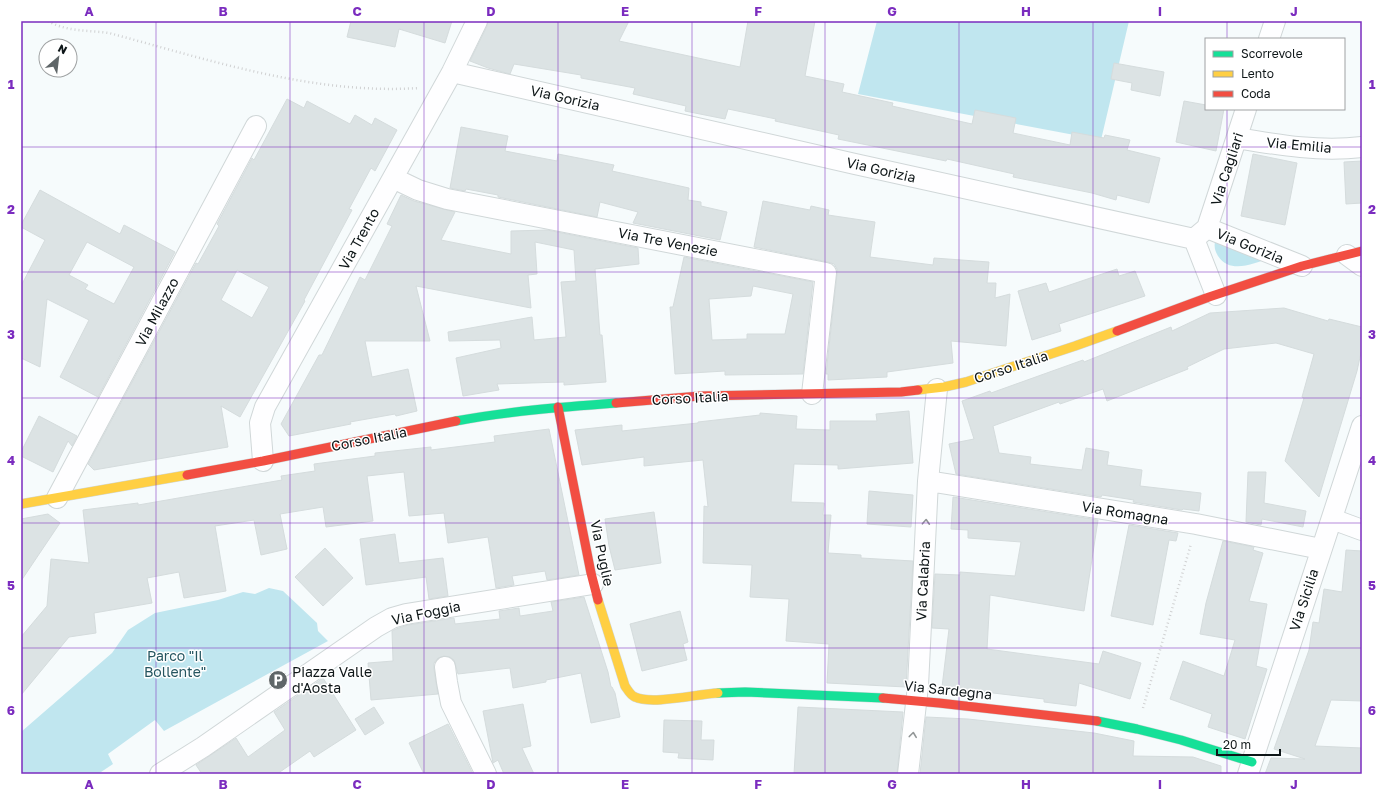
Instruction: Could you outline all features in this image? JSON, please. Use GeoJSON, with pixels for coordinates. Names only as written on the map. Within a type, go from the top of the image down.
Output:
{"type":"FeatureCollection","features":[{"type":"Feature","properties":{"kind":"street","name":"Via Trento"},"geometry":{"type":"LineString","coordinates":[[263,461],[260,424],[265,407],[448,79],[477,21]]}},
{"type":"Feature","properties":{"kind":"street"},"geometry":{"type":"LineString","coordinates":[[1269,38],[1275,21]]}},
{"type":"Feature","properties":{"kind":"street","name":"Via Gorizia"},"geometry":{"type":"LineString","coordinates":[[448,79],[1200,234],[1302,266]]}},
{"type":"Feature","properties":{"kind":"street","name":"Via Cagliari"},"geometry":{"type":"LineString","coordinates":[[1200,234],[1237,138],[1246,110]]}},
{"type":"Feature","properties":{"kind":"street","name":"Via Milazzo"},"geometry":{"type":"LineString","coordinates":[[57,498],[256,126]]}},
{"type":"Feature","properties":{"kind":"street","name":"Via Emilia"},"geometry":{"type":"LineString","coordinates":[[1237,138],[1307,149],[1362,147]]}},
{"type":"Feature","properties":{"kind":"street","name":"Via Tre Venezie"},"geometry":{"type":"LineString","coordinates":[[393,178],[418,190],[447,199],[826,273],[812,394]]}},
{"type":"Feature","properties":{"kind":"street"},"geometry":{"type":"LineString","coordinates":[[1200,234],[1216,295]]}},
{"type":"Feature","properties":{"kind":"street","name":"Corso Italia"},"geometry":{"type":"LineString","coordinates":[[21,504],[34,500],[57,498],[263,461],[487,415],[558,407],[700,396],[901,392],[937,389],[959,384],[1075,346],[1216,295],[1302,266],[1357,257]]}},
{"type":"Feature","properties":{"kind":"street","name":"Via Calabria"},"geometry":{"type":"LineString","coordinates":[[908,774],[917,700],[928,481],[937,389]]}},
{"type":"Feature","properties":{"kind":"street","name":"Via Puglie"},"geometry":{"type":"LineString","coordinates":[[558,407],[594,584],[625,686],[631,695],[636,698]]}},
{"type":"Feature","properties":{"kind":"street","name":"Via Sicilia"},"geometry":{"type":"LineString","coordinates":[[1250,768],[1362,426]]}},
{"type":"Feature","properties":{"kind":"street","name":"Via Romagna"},"geometry":{"type":"LineString","coordinates":[[928,481],[1196,524],[1321,549]]}},
{"type":"Feature","properties":{"kind":"street"},"geometry":{"type":"LineString","coordinates":[[1332,519],[1362,530]]}},
{"type":"Feature","properties":{"kind":"street","name":"Via Foggia"},"geometry":{"type":"LineString","coordinates":[[160,774],[203,747],[376,627],[392,618],[406,614],[594,584]]}},
{"type":"Feature","properties":{"kind":"street"},"geometry":{"type":"LineString","coordinates":[[445,667],[446,682],[451,703],[486,774]]}},
{"type":"Feature","properties":{"kind":"street","name":"Via Sardegna"},"geometry":{"type":"LineString","coordinates":[[636,698],[653,701],[702,694],[745,692],[917,700],[1096,721],[1137,729],[1181,740],[1250,768]]}},
{"type":"Feature","properties":{"kind":"path"},"geometry":{"type":"LineString","coordinates":[[48,21],[56,26],[67,29],[109,33],[243,68],[311,83],[366,88],[407,89],[448,79]]}},
{"type":"Feature","properties":{"kind":"path"},"geometry":{"type":"LineString","coordinates":[[1137,729],[1196,524]]}},
{"type":"Feature","properties":{"kind":"green space"},"geometry":{"type":"Polygon","coordinates":[[[877,21],[1129,21],[1101,140],[858,94],[877,21]]]}},
{"type":"Feature","properties":{"kind":"green space"},"geometry":{"type":"Polygon","coordinates":[[[1215,241],[1271,258],[1250,265],[1229,265],[1223,262],[1216,253],[1215,241]]]}},
{"type":"Feature","properties":{"kind":"green space","name":"Parco \"Il Bollente\""},"geometry":{"type":"Polygon","coordinates":[[[269,588],[283,591],[317,623],[318,631],[328,641],[164,731],[155,720],[108,754],[113,764],[98,774],[21,774],[21,732],[112,653],[128,630],[155,613],[218,600],[243,592],[255,594],[269,588]]]}},
{"type":"Feature","properties":{"kind":"building"},"geometry":{"type":"Polygon","coordinates":[[[351,21],[452,21],[445,43],[399,29],[395,47],[347,37],[351,21]]]}},
{"type":"Feature","properties":{"kind":"building"},"geometry":{"type":"Polygon","coordinates":[[[488,21],[629,21],[619,41],[740,67],[748,21],[815,21],[805,76],[844,84],[842,92],[893,103],[892,106],[972,124],[975,110],[1016,118],[1013,133],[1070,145],[1072,132],[1104,138],[1105,135],[1130,140],[1127,150],[1160,158],[1149,203],[1117,195],[1116,200],[1092,193],[1013,177],[1014,174],[947,159],[946,161],[838,139],[839,135],[775,121],[776,119],[728,109],[725,119],[685,111],[686,106],[633,94],[635,88],[581,78],[581,75],[514,64],[510,74],[488,68],[470,61],[488,21]]]}},
{"type":"Feature","properties":{"kind":"building"},"geometry":{"type":"Polygon","coordinates":[[[1114,63],[1164,72],[1160,96],[1131,90],[1132,83],[1111,79],[1114,63]]]}},
{"type":"Feature","properties":{"kind":"building"},"geometry":{"type":"Polygon","coordinates":[[[287,99],[304,108],[307,101],[350,124],[355,115],[372,125],[375,118],[397,130],[375,171],[371,168],[349,209],[352,210],[304,300],[305,301],[240,417],[221,406],[228,447],[94,470],[88,464],[196,263],[198,264],[219,226],[217,224],[252,158],[254,160],[287,99]],[[237,270],[221,300],[252,318],[269,287],[237,270]]]}},
{"type":"Feature","properties":{"kind":"building"},"geometry":{"type":"Polygon","coordinates":[[[1184,101],[1205,105],[1205,110],[1224,110],[1216,151],[1176,142],[1184,101]]]}},
{"type":"Feature","properties":{"kind":"building"},"geometry":{"type":"Polygon","coordinates":[[[461,127],[508,136],[505,151],[557,161],[558,154],[614,165],[612,171],[689,188],[688,200],[701,202],[701,206],[727,212],[720,240],[633,223],[638,212],[600,202],[597,217],[498,197],[498,195],[466,189],[465,191],[450,188],[461,127]]]}},
{"type":"Feature","properties":{"kind":"building"},"geometry":{"type":"Polygon","coordinates":[[[1253,154],[1297,163],[1285,225],[1241,216],[1253,154]]]}},
{"type":"Feature","properties":{"kind":"building"},"geometry":{"type":"Polygon","coordinates":[[[1362,161],[1362,203],[1346,204],[1344,162],[1362,161]]]}},
{"type":"Feature","properties":{"kind":"building"},"geometry":{"type":"Polygon","coordinates":[[[40,190],[120,234],[124,225],[175,252],[98,397],[60,377],[89,320],[47,299],[40,367],[21,358],[21,286],[45,240],[21,227],[40,190]],[[87,242],[69,275],[88,285],[85,289],[114,304],[134,267],[87,242]]]}},
{"type":"Feature","properties":{"kind":"building"},"geometry":{"type":"Polygon","coordinates":[[[401,195],[414,201],[455,212],[441,240],[511,254],[511,231],[547,230],[638,248],[639,264],[595,269],[600,335],[602,335],[606,382],[564,385],[564,382],[497,384],[499,390],[463,396],[456,358],[501,348],[500,340],[449,341],[448,332],[532,317],[534,340],[566,337],[561,282],[576,281],[574,250],[535,242],[537,274],[528,275],[531,308],[416,286],[430,341],[365,341],[372,377],[408,369],[417,411],[396,416],[395,414],[350,422],[351,424],[289,436],[281,424],[319,355],[322,355],[360,277],[365,280],[392,226],[387,224],[401,195]]]}},
{"type":"Feature","properties":{"kind":"building"},"geometry":{"type":"Polygon","coordinates":[[[763,201],[810,210],[811,206],[829,210],[828,215],[875,222],[870,257],[933,265],[934,258],[989,262],[987,283],[996,283],[995,298],[1010,294],[1006,346],[951,341],[953,363],[887,372],[887,377],[828,380],[828,374],[826,374],[837,269],[834,264],[828,262],[754,247],[763,201]]]}},
{"type":"Feature","properties":{"kind":"building"},"geometry":{"type":"Polygon","coordinates":[[[684,257],[813,282],[803,374],[725,375],[725,371],[675,374],[670,307],[673,307],[684,257]],[[753,286],[751,296],[709,299],[712,340],[747,339],[747,334],[785,334],[793,294],[753,286]]]}},
{"type":"Feature","properties":{"kind":"building"},"geometry":{"type":"Polygon","coordinates":[[[1117,269],[1119,276],[1135,271],[1145,296],[1059,324],[1061,331],[1032,340],[1018,291],[1046,283],[1049,292],[1117,269]]]}},
{"type":"Feature","properties":{"kind":"building"},"geometry":{"type":"Polygon","coordinates":[[[1284,308],[1328,321],[1329,319],[1362,327],[1362,348],[1357,371],[1319,497],[1285,461],[1304,398],[1302,397],[1314,354],[1276,343],[1224,349],[1187,367],[1188,369],[1107,401],[1103,389],[1060,404],[1059,402],[993,426],[999,453],[1031,457],[1030,464],[1082,470],[1086,448],[1109,452],[1107,465],[1142,470],[1140,486],[1201,493],[1199,511],[1182,510],[1133,502],[1134,500],[1102,495],[1101,497],[956,474],[949,444],[974,439],[962,401],[990,391],[991,393],[1083,360],[1084,362],[1171,327],[1172,331],[1210,313],[1284,308]]]}},
{"type":"Feature","properties":{"kind":"building"},"geometry":{"type":"Polygon","coordinates":[[[909,411],[913,463],[838,469],[838,465],[794,464],[791,502],[824,503],[823,515],[831,515],[828,553],[861,555],[861,558],[913,561],[906,687],[827,683],[829,644],[786,641],[789,599],[750,597],[752,565],[703,563],[704,506],[708,507],[703,460],[644,466],[644,457],[582,465],[575,430],[622,425],[622,431],[760,415],[760,413],[797,416],[796,429],[830,430],[830,421],[877,421],[876,414],[909,411]]]}},
{"type":"Feature","properties":{"kind":"building"},"geometry":{"type":"Polygon","coordinates":[[[39,416],[77,436],[72,446],[68,441],[53,472],[21,456],[21,452],[39,416]]]}},
{"type":"Feature","properties":{"kind":"building"},"geometry":{"type":"Polygon","coordinates":[[[549,429],[579,575],[547,580],[545,571],[512,576],[514,585],[496,588],[488,537],[448,543],[444,513],[409,516],[404,472],[367,476],[373,521],[326,527],[323,507],[280,514],[287,549],[261,555],[254,520],[215,526],[226,591],[184,598],[179,572],[147,578],[152,603],[94,613],[96,633],[69,637],[21,695],[21,637],[47,606],[51,559],[89,563],[83,510],[138,503],[138,505],[282,480],[281,476],[315,471],[314,464],[375,456],[375,453],[431,447],[431,450],[495,442],[494,436],[549,429]]]}},
{"type":"Feature","properties":{"kind":"building"},"geometry":{"type":"Polygon","coordinates":[[[1248,472],[1266,472],[1264,503],[1306,511],[1303,527],[1262,519],[1261,525],[1246,522],[1248,472]]]}},
{"type":"Feature","properties":{"kind":"building"},"geometry":{"type":"Polygon","coordinates":[[[869,491],[913,495],[911,527],[867,524],[869,491]]]}},
{"type":"Feature","properties":{"kind":"building"},"geometry":{"type":"Polygon","coordinates":[[[953,497],[1098,520],[1084,611],[990,595],[987,649],[1099,664],[1103,651],[1141,663],[1130,699],[1079,683],[1076,706],[1044,702],[1044,699],[942,687],[949,629],[932,628],[935,574],[960,575],[960,572],[1015,576],[1021,542],[968,538],[968,530],[951,529],[953,497]]]}},
{"type":"Feature","properties":{"kind":"building"},"geometry":{"type":"Polygon","coordinates":[[[654,512],[661,563],[615,570],[609,546],[605,519],[654,512]]]}},
{"type":"Feature","properties":{"kind":"building"},"geometry":{"type":"Polygon","coordinates":[[[48,514],[60,523],[21,581],[21,519],[48,514]]]}},
{"type":"Feature","properties":{"kind":"building"},"geometry":{"type":"Polygon","coordinates":[[[1129,525],[1178,533],[1176,541],[1169,540],[1153,625],[1111,616],[1129,525]]]}},
{"type":"Feature","properties":{"kind":"building"},"geometry":{"type":"Polygon","coordinates":[[[395,534],[399,563],[443,558],[448,596],[429,599],[426,577],[366,585],[360,539],[395,534]]]}},
{"type":"Feature","properties":{"kind":"building"},"geometry":{"type":"Polygon","coordinates":[[[1223,541],[1254,547],[1253,550],[1263,553],[1249,601],[1267,604],[1256,666],[1267,669],[1245,739],[1208,727],[1212,714],[1170,699],[1183,661],[1224,676],[1235,640],[1200,634],[1206,603],[1223,541]]]}},
{"type":"Feature","properties":{"kind":"building"},"geometry":{"type":"Polygon","coordinates":[[[325,548],[353,578],[323,606],[295,577],[325,548]]]}},
{"type":"Feature","properties":{"kind":"building"},"geometry":{"type":"Polygon","coordinates":[[[1346,550],[1362,551],[1362,701],[1331,700],[1315,746],[1362,748],[1362,774],[1265,774],[1271,758],[1305,759],[1274,749],[1309,650],[1313,622],[1319,623],[1324,589],[1342,592],[1346,550]]]}},
{"type":"Feature","properties":{"kind":"building"},"geometry":{"type":"Polygon","coordinates":[[[584,597],[608,672],[611,687],[615,693],[620,717],[591,723],[581,673],[546,680],[546,682],[513,688],[510,668],[458,674],[454,660],[450,657],[444,656],[438,658],[434,663],[438,694],[371,700],[368,663],[393,661],[392,631],[396,629],[408,625],[454,618],[455,624],[500,619],[499,611],[519,608],[520,616],[553,611],[551,602],[584,597]]]}},
{"type":"Feature","properties":{"kind":"building"},"geometry":{"type":"Polygon","coordinates":[[[680,611],[688,642],[683,644],[687,660],[642,671],[630,624],[680,611]]]}},
{"type":"Feature","properties":{"kind":"building"},"geometry":{"type":"Polygon","coordinates":[[[323,678],[356,730],[314,757],[310,751],[277,774],[202,774],[196,765],[236,738],[248,757],[285,730],[274,712],[323,678]]]}},
{"type":"Feature","properties":{"kind":"building"},"geometry":{"type":"Polygon","coordinates":[[[523,704],[531,746],[522,748],[534,774],[504,774],[498,760],[493,763],[483,711],[523,704]]]}},
{"type":"Feature","properties":{"kind":"building"},"geometry":{"type":"Polygon","coordinates":[[[374,707],[384,723],[365,735],[355,719],[374,707]]]}},
{"type":"Feature","properties":{"kind":"building"},"geometry":{"type":"Polygon","coordinates":[[[798,707],[903,712],[897,774],[794,774],[798,707]]]}},
{"type":"Feature","properties":{"kind":"building"},"geometry":{"type":"Polygon","coordinates":[[[926,717],[968,719],[1094,733],[1134,741],[1133,756],[1193,757],[1221,766],[1221,774],[920,774],[926,717]]]}},
{"type":"Feature","properties":{"kind":"building"},"geometry":{"type":"Polygon","coordinates":[[[664,720],[702,721],[701,740],[714,740],[713,760],[678,758],[679,753],[663,752],[664,720]]]}},
{"type":"Feature","properties":{"kind":"building"},"geometry":{"type":"Polygon","coordinates":[[[448,724],[473,774],[424,774],[409,743],[448,724]]]}},
{"type":"Feature","properties":{"kind":"traffic: fast"},"geometry":{"type":"LineString","coordinates":[[456,421],[516,412],[616,403]]}},
{"type":"Feature","properties":{"kind":"traffic: fast"},"geometry":{"type":"LineString","coordinates":[[718,693],[745,692],[883,698]]}},
{"type":"Feature","properties":{"kind":"traffic: fast"},"geometry":{"type":"LineString","coordinates":[[1097,721],[1181,740],[1252,762]]}},
{"type":"Feature","properties":{"kind":"traffic: slow"},"geometry":{"type":"LineString","coordinates":[[918,390],[944,387],[966,382],[1117,331]]}},
{"type":"Feature","properties":{"kind":"traffic: slow"},"geometry":{"type":"LineString","coordinates":[[21,504],[187,475]]}},
{"type":"Feature","properties":{"kind":"traffic: slow"},"geometry":{"type":"LineString","coordinates":[[598,600],[625,686],[632,695],[643,699],[663,700],[718,693]]}},
{"type":"Feature","properties":{"kind":"traffic: jam"},"geometry":{"type":"LineString","coordinates":[[1117,331],[1209,297],[1302,266],[1362,251]]}},
{"type":"Feature","properties":{"kind":"traffic: jam"},"geometry":{"type":"LineString","coordinates":[[616,403],[700,396],[901,392],[918,390]]}},
{"type":"Feature","properties":{"kind":"traffic: jam"},"geometry":{"type":"LineString","coordinates":[[558,407],[591,573],[598,600]]}},
{"type":"Feature","properties":{"kind":"traffic: jam"},"geometry":{"type":"LineString","coordinates":[[187,475],[263,461],[456,421]]}},
{"type":"Feature","properties":{"kind":"traffic: jam"},"geometry":{"type":"LineString","coordinates":[[883,698],[1097,721]]}},
{"type":"Feature","properties":{"kind":"place","name":"Piazza Valle d'Aosta"},"geometry":{"type":"Point","coordinates":[278,680]}}]}
